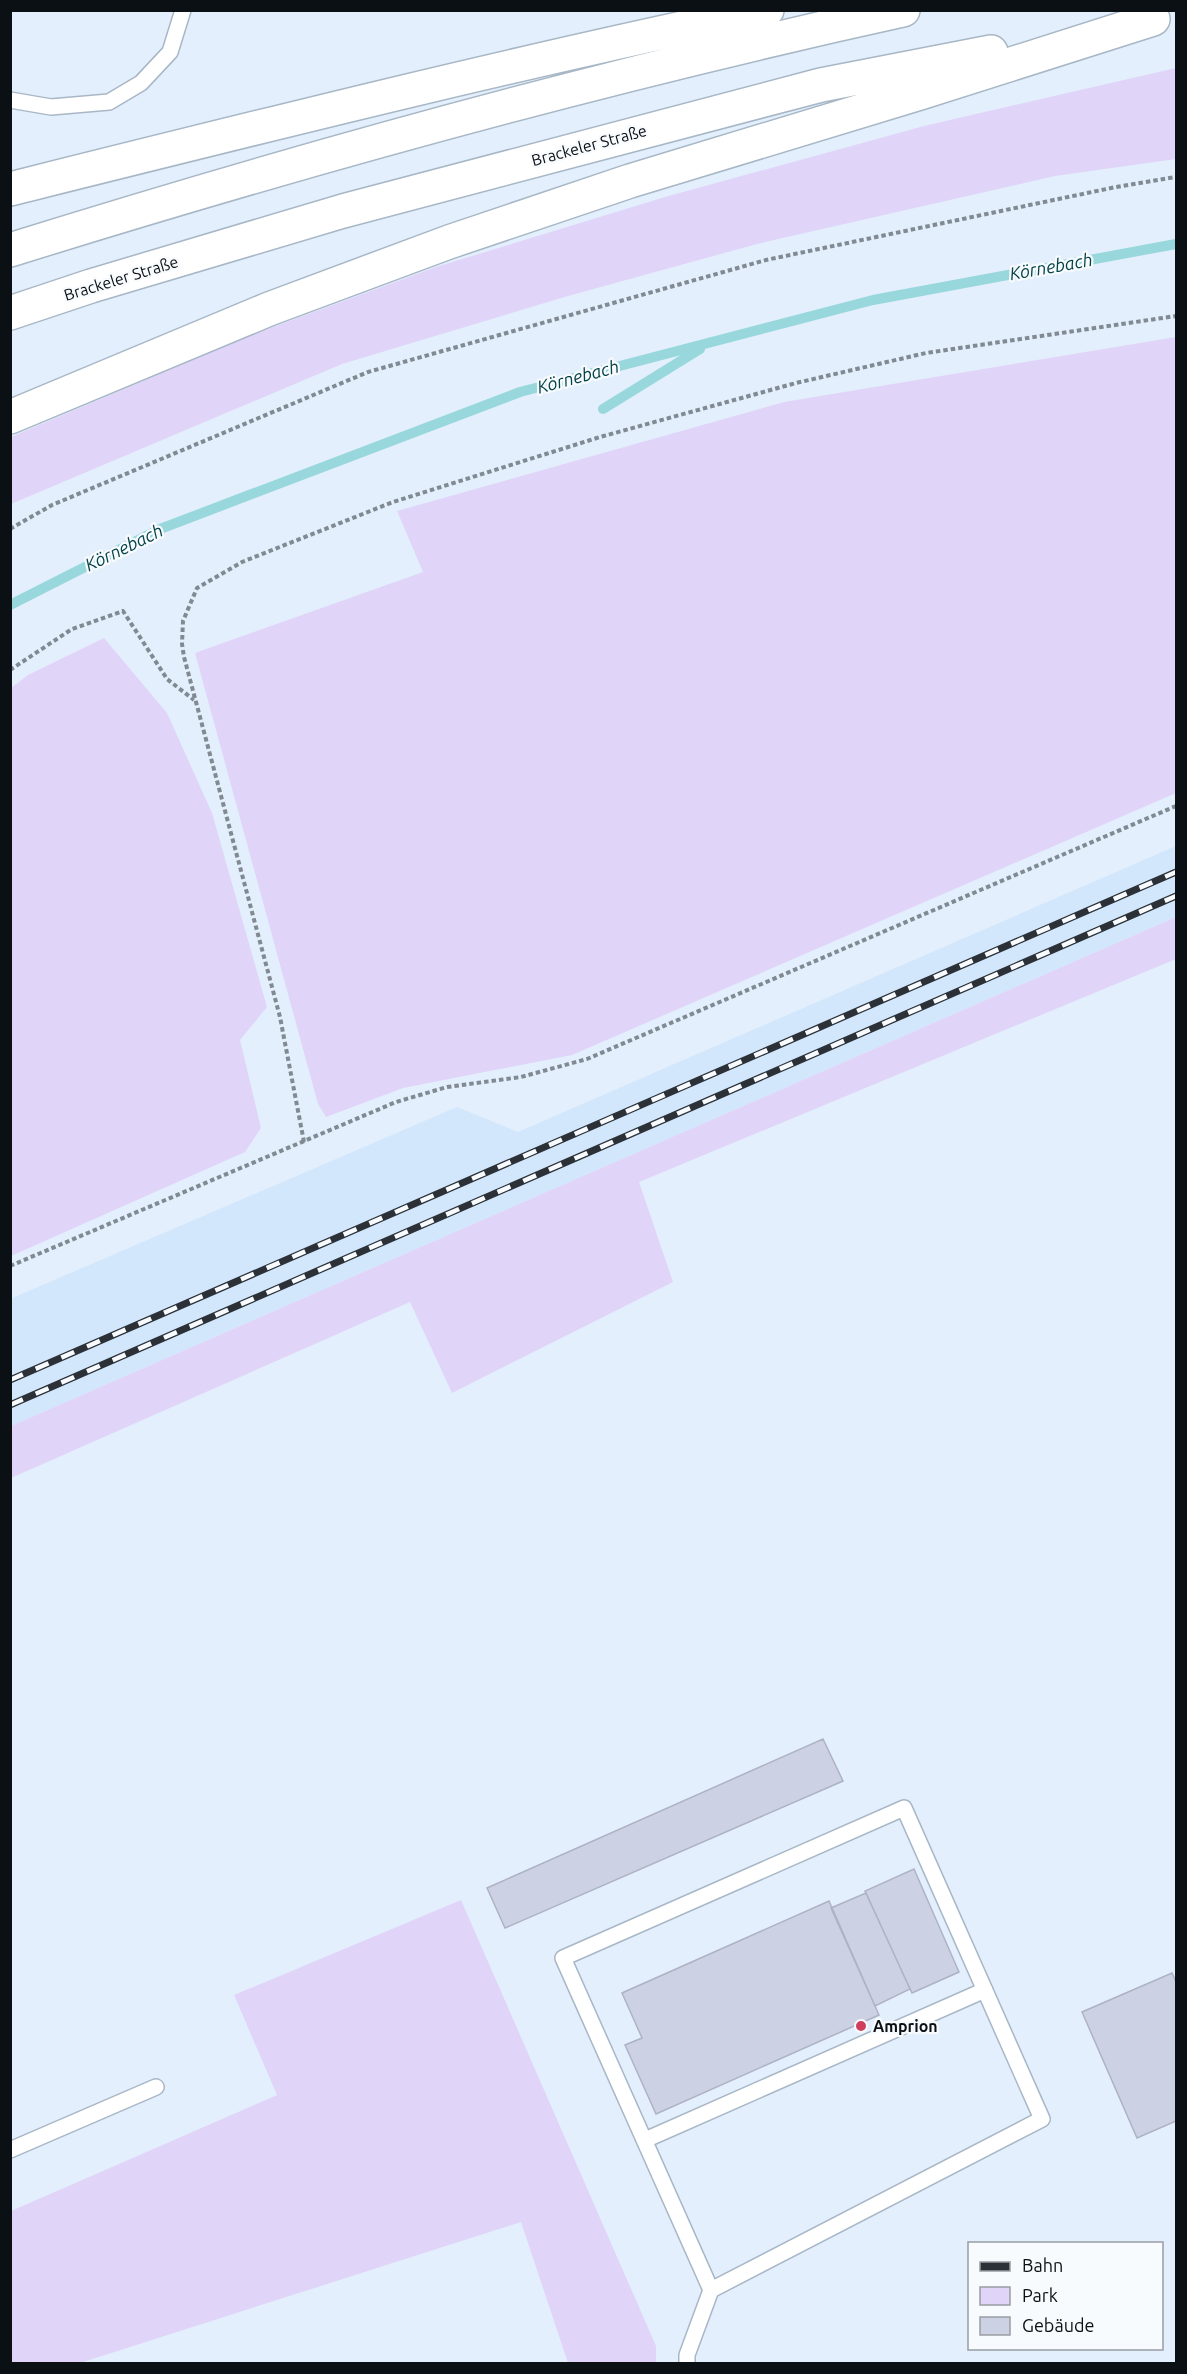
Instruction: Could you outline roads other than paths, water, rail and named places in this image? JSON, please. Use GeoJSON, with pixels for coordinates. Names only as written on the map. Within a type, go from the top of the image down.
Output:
{"type":"FeatureCollection","features":[{"type":"Feature","properties":{"kind":"highway"},"geometry":{"type":"LineString","coordinates":[[10,189],[385,96],[641,36],[767,10]]}},
{"type":"Feature","properties":{"kind":"highway"},"geometry":{"type":"LineString","coordinates":[[10,250],[164,202],[391,136],[648,70],[903,10]]}},
{"type":"Feature","properties":{"kind":"highway"},"geometry":{"type":"LineString","coordinates":[[10,417],[269,309],[449,242],[630,181],[1165,17]]}},
{"type":"Feature","properties":{"kind":"highway","name":"Brackeler Straße"},"geometry":{"type":"LineString","coordinates":[[10,313],[91,286],[343,211],[821,85],[1165,17]]}},
{"type":"Feature","properties":{"kind":"lane"},"geometry":{"type":"LineString","coordinates":[[10,100],[51,107],[109,102],[141,83],[170,52],[183,10]]}},
{"type":"Feature","properties":{"kind":"lane"},"geometry":{"type":"LineString","coordinates":[[687,2364],[687,2355],[711,2290],[1042,2119],[904,1808],[563,1958],[711,2290]]}},
{"type":"Feature","properties":{"kind":"lane"},"geometry":{"type":"LineString","coordinates":[[645,2140],[985,1990]]}},
{"type":"Feature","properties":{"kind":"lane"},"geometry":{"type":"LineString","coordinates":[[10,2150],[156,2087]]}},
{"type":"Feature","properties":{"kind":"waterway","name":"Körnebach"},"geometry":{"type":"LineString","coordinates":[[10,605],[160,529],[520,392],[873,300],[1176,244]]}},
{"type":"Feature","properties":{"kind":"waterway"},"geometry":{"type":"LineString","coordinates":[[603,409],[700,349]]}},
{"type":"Feature","properties":{"kind":"railway"},"geometry":{"type":"LineString","coordinates":[[10,1380],[1176,872]]}},
{"type":"Feature","properties":{"kind":"railway"},"geometry":{"type":"LineString","coordinates":[[10,1405],[1176,896]]}},
{"type":"Feature","properties":{"kind":"place","name":"Amprion"},"geometry":{"type":"Point","coordinates":[861,2026]}}]}
